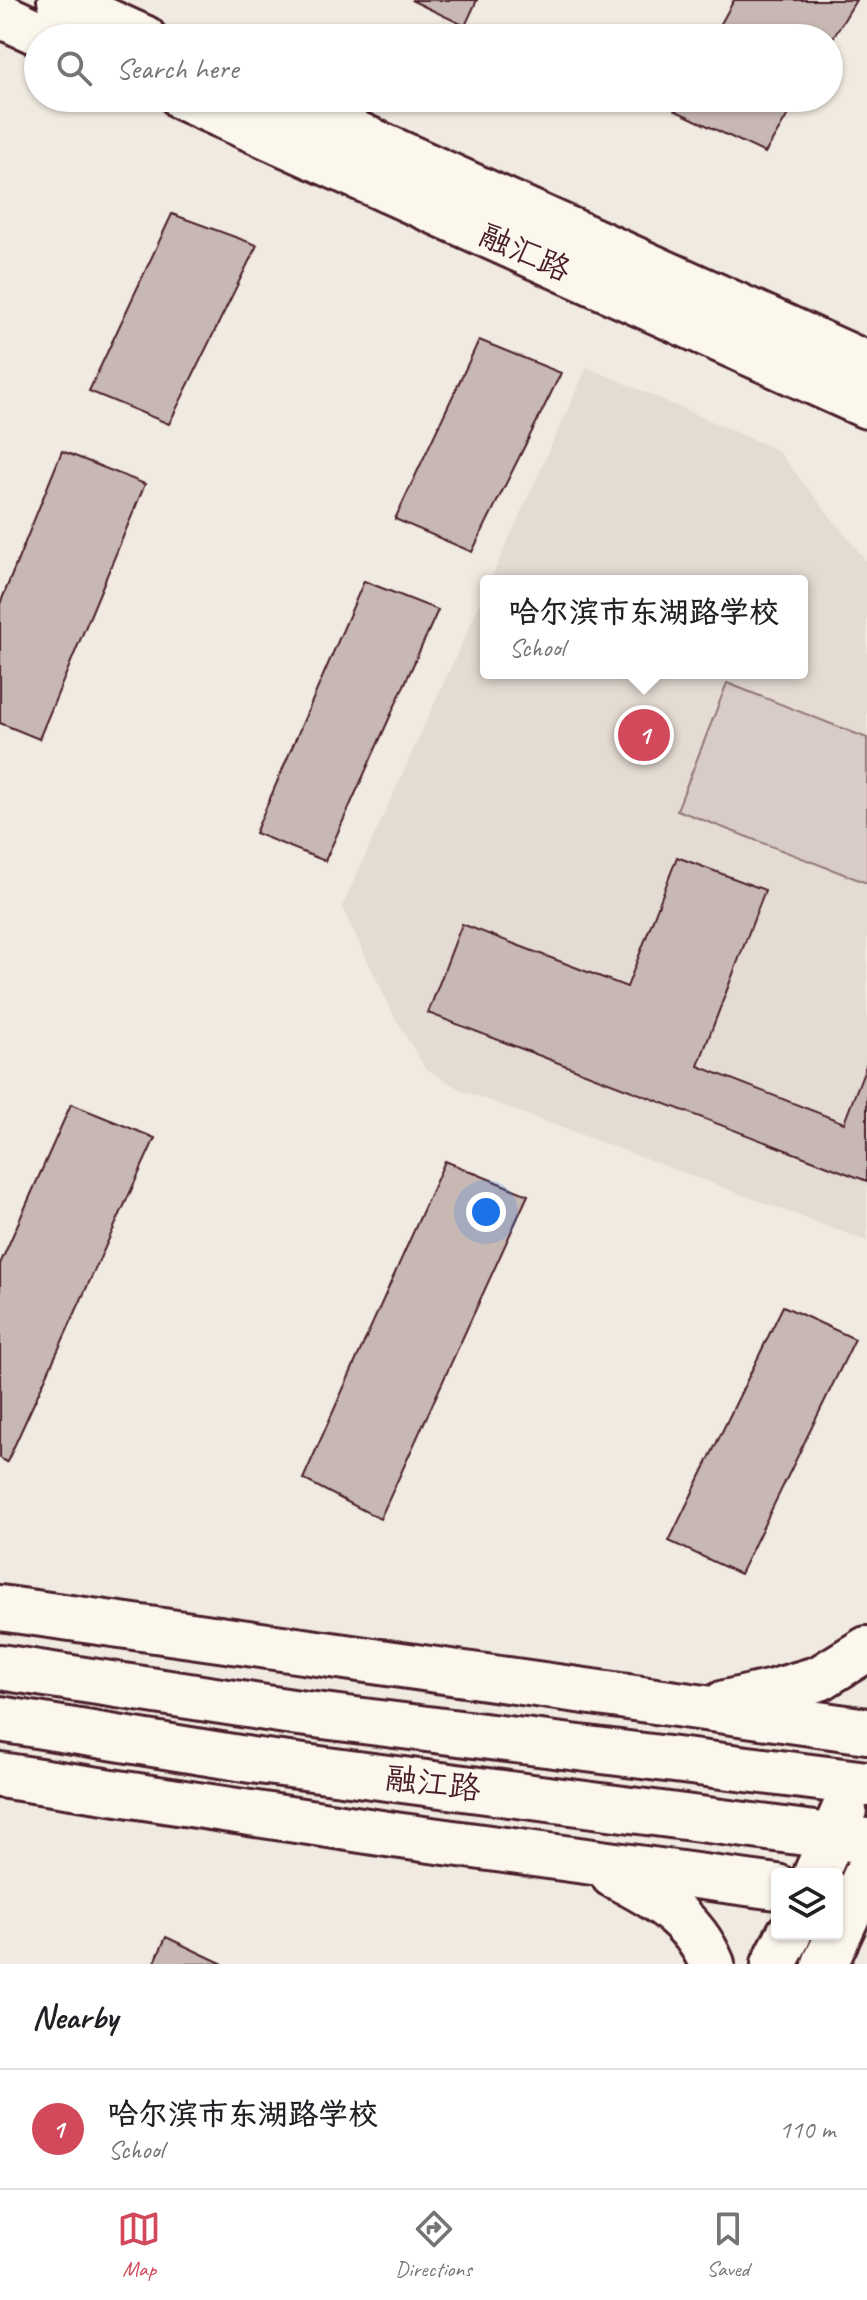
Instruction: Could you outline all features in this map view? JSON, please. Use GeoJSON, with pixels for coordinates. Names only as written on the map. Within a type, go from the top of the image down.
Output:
{"type":"FeatureCollection","features":[{"type":"Feature","properties":{"kind":"street"},"geometry":{"type":"LineString","coordinates":[[60,0],[113,24]]}},
{"type":"Feature","properties":{"kind":"street"},"geometry":{"type":"LineString","coordinates":[[0,15],[24,26]]}},
{"type":"Feature","properties":{"kind":"street","name":"融汇路"},"geometry":{"type":"LineString","coordinates":[[214,112],[867,406]]}},
{"type":"Feature","properties":{"kind":"street","name":"融汇路"},"geometry":{"type":"LineString","coordinates":[[308,112],[867,364]]}},
{"type":"Feature","properties":{"kind":"street"},"geometry":{"type":"LineString","coordinates":[[0,1608],[867,1731]]}},
{"type":"Feature","properties":{"kind":"street"},"geometry":{"type":"LineString","coordinates":[[698,1708],[820,1678],[867,1649]]}},
{"type":"Feature","properties":{"kind":"street","name":"融江路"},"geometry":{"type":"LineString","coordinates":[[0,1667],[299,1713],[864,1777]]}},
{"type":"Feature","properties":{"kind":"street","name":"融江路"},"geometry":{"type":"LineString","coordinates":[[0,1719],[838,1850]]}},
{"type":"Feature","properties":{"kind":"street"},"geometry":{"type":"LineString","coordinates":[[0,1775],[585,1862],[771,1886]]}},
{"type":"Feature","properties":{"kind":"street"},"geometry":{"type":"LineString","coordinates":[[838,1850],[864,1777]]}},
{"type":"Feature","properties":{"kind":"street"},"geometry":{"type":"LineString","coordinates":[[585,1862],[655,1897],[677,1913],[695,1933],[712,1964]]}},
{"type":"Feature","properties":{"kind":"street"},"geometry":{"type":"LineString","coordinates":[[825,1964],[855,1883]]}},
{"type":"Feature","properties":{"kind":"street"},"geometry":{"type":"LineString","coordinates":[[774,1964],[786,1940]]}},
{"type":"Feature","properties":{"kind":"shaded area"},"geometry":{"type":"Polygon","coordinates":[[[587,367],[777,450],[867,562],[867,1241],[463,1091],[425,1068],[394,1016],[342,907],[480,603],[480,679],[808,679],[808,575],[493,575],[587,367]]]}},
{"type":"Feature","properties":{"kind":"shaded area"},"geometry":{"type":"Polygon","coordinates":[[[727,683],[867,738],[867,883],[677,810],[727,683]]]}},
{"type":"Feature","properties":{"kind":"building"},"geometry":{"type":"Polygon","coordinates":[[[411,0],[477,0],[466,24],[411,0]]]}},
{"type":"Feature","properties":{"kind":"building"},"geometry":{"type":"Polygon","coordinates":[[[734,0],[856,0],[842,24],[721,24],[734,0]]]}},
{"type":"Feature","properties":{"kind":"building"},"geometry":{"type":"Polygon","coordinates":[[[678,112],[790,112],[765,153],[678,112]]]}},
{"type":"Feature","properties":{"kind":"building"},"geometry":{"type":"Polygon","coordinates":[[[172,214],[257,245],[169,424],[89,391],[172,214]]]}},
{"type":"Feature","properties":{"kind":"building"},"geometry":{"type":"Polygon","coordinates":[[[479,340],[561,373],[472,552],[395,519],[479,340]]]}},
{"type":"Feature","properties":{"kind":"building"},"geometry":{"type":"Polygon","coordinates":[[[62,451],[145,484],[39,739],[0,723],[0,604],[62,451]]]}},
{"type":"Feature","properties":{"kind":"building"},"geometry":{"type":"Polygon","coordinates":[[[364,581],[438,610],[325,861],[255,833],[364,581]]]}},
{"type":"Feature","properties":{"kind":"building"},"geometry":{"type":"Polygon","coordinates":[[[677,857],[765,890],[698,1066],[844,1123],[867,1063],[867,1181],[428,1013],[462,924],[627,987],[677,857]]]}},
{"type":"Feature","properties":{"kind":"building"},"geometry":{"type":"Polygon","coordinates":[[[71,1104],[155,1138],[7,1462],[0,1458],[0,1264],[71,1104]]]}},
{"type":"Feature","properties":{"kind":"building"},"geometry":{"type":"Polygon","coordinates":[[[445,1161],[528,1195],[380,1519],[303,1479],[445,1161]]]}},
{"type":"Feature","properties":{"kind":"building"},"geometry":{"type":"Polygon","coordinates":[[[783,1306],[855,1339],[740,1574],[669,1541],[783,1306]]]}},
{"type":"Feature","properties":{"kind":"building"},"geometry":{"type":"Polygon","coordinates":[[[166,1937],[223,1964],[154,1964],[166,1937]]]}},
{"type":"Feature","properties":{"kind":"place","name":"哈尔滨市东湖路学校"},"geometry":{"type":"Point","coordinates":[644,735]}}]}
